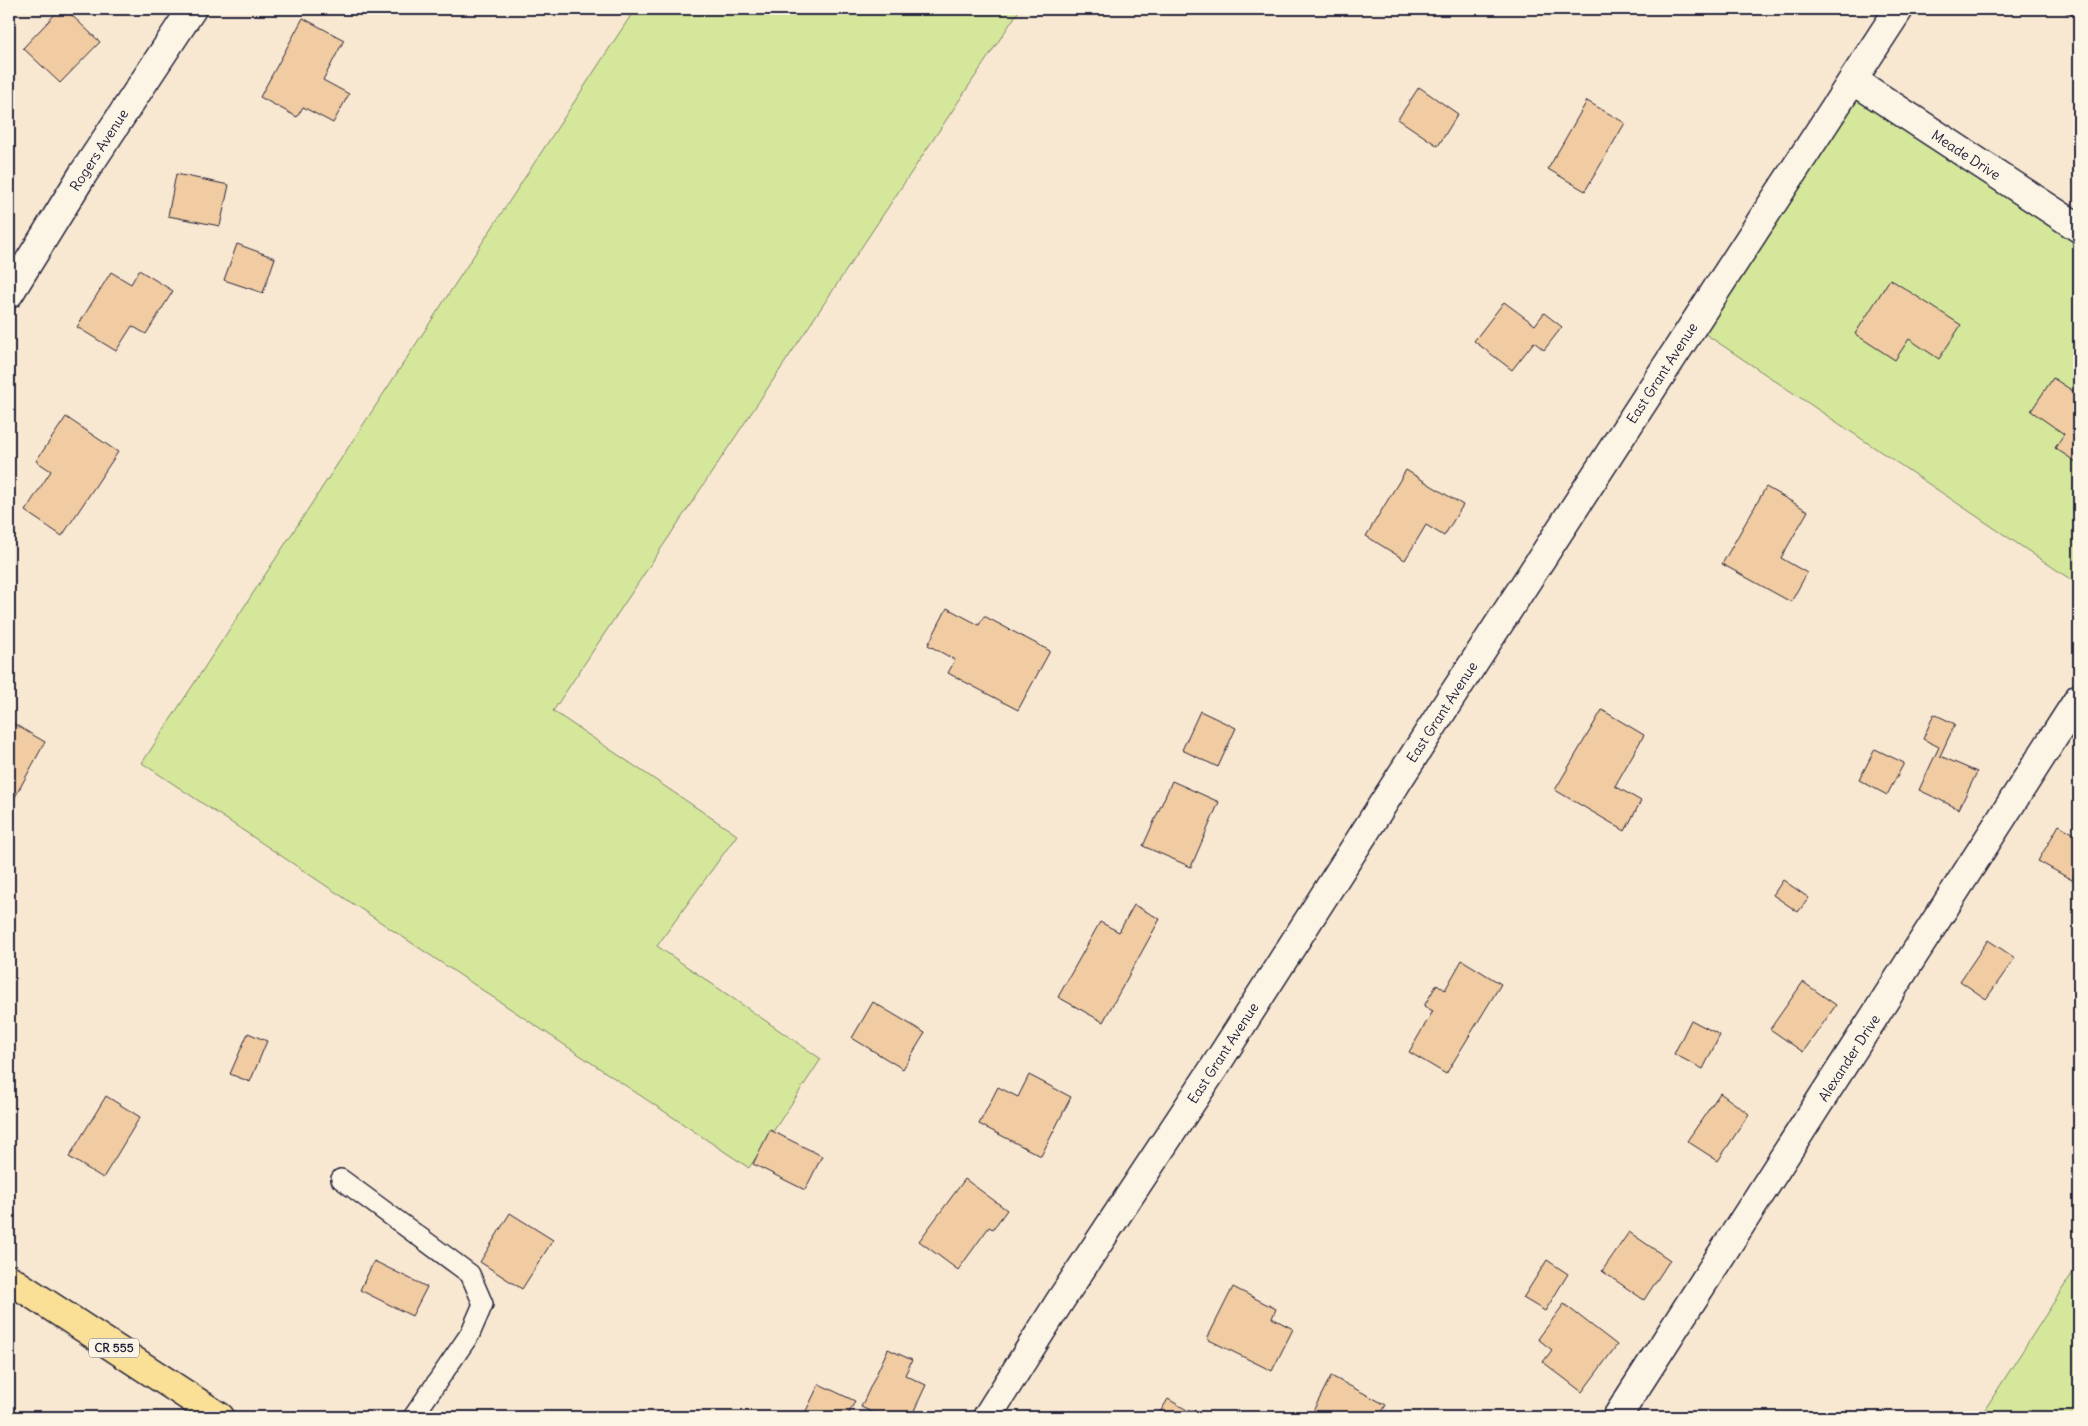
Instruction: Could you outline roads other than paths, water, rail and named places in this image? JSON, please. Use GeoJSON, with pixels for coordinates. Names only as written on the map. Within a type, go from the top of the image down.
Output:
{"type":"FeatureCollection","features":[{"type":"Feature","properties":{"kind":"main road","name":"CR 555"},"geometry":{"type":"LineString","coordinates":[[9,1279],[220,1417]]}},
{"type":"Feature","properties":{"kind":"street","name":"Rogers Avenue"},"geometry":{"type":"LineString","coordinates":[[9,294],[83,174],[192,9]]}},
{"type":"Feature","properties":{"kind":"street","name":"East Grant Avenue"},"geometry":{"type":"LineString","coordinates":[[987,1417],[1060,1302],[1214,1068],[1452,696],[1899,9]]}},
{"type":"Feature","properties":{"kind":"street","name":"Meade Drive"},"geometry":{"type":"LineString","coordinates":[[1853,80],[2079,228]]}},
{"type":"Feature","properties":{"kind":"street","name":"Alexander Drive"},"geometry":{"type":"LineString","coordinates":[[1617,1417],[2079,698]]}},
{"type":"Feature","properties":{"kind":"lane"},"geometry":{"type":"LineString","coordinates":[[341,1179],[470,1274],[483,1304],[470,1334],[413,1417]]}}]}
